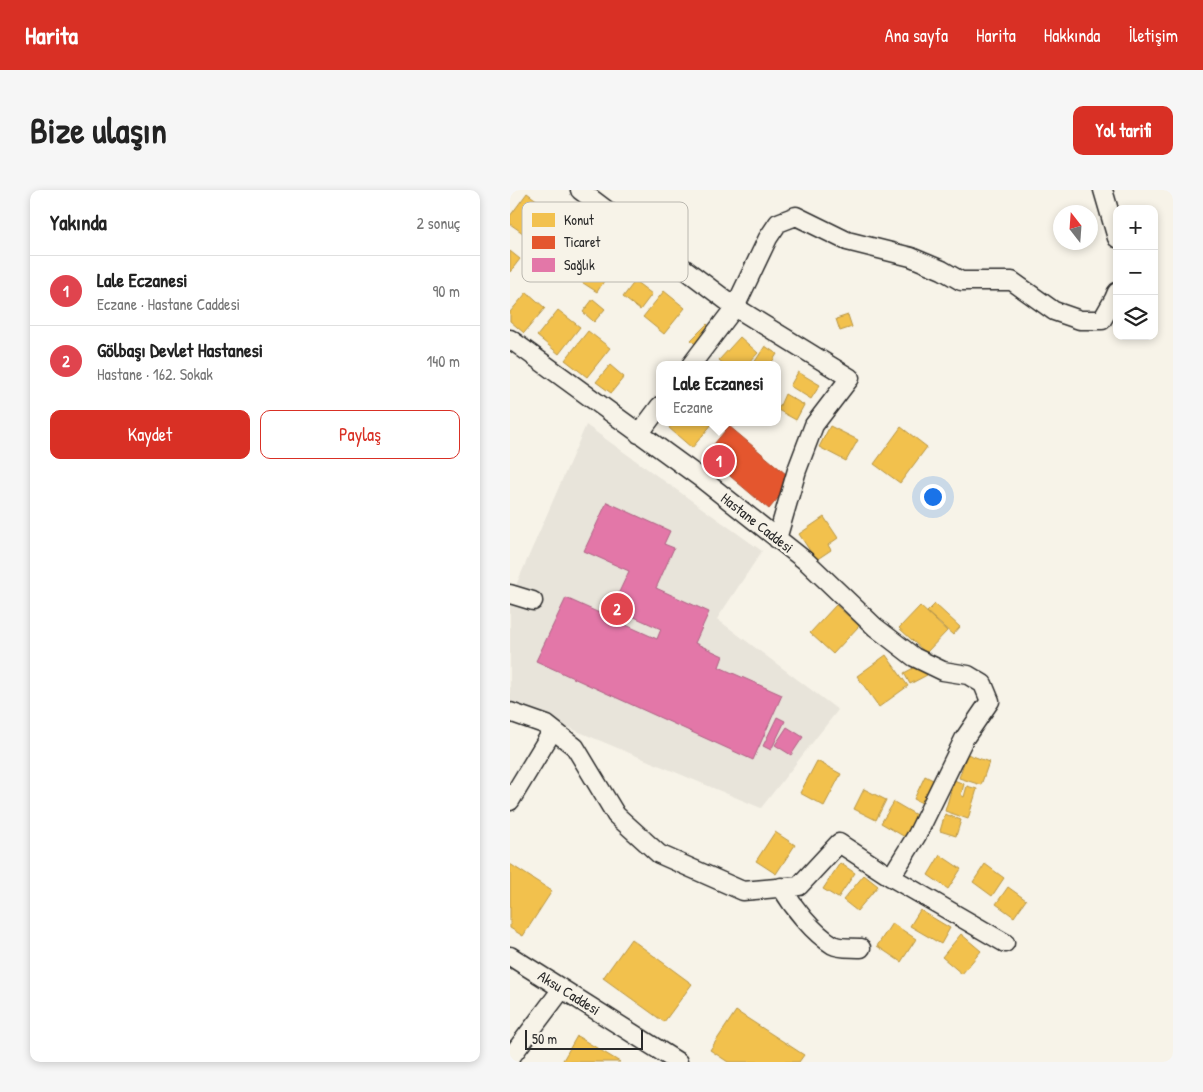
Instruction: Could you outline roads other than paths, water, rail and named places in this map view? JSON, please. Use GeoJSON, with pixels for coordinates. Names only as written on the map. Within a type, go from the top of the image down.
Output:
{"type":"FeatureCollection","features":[{"type":"Feature","properties":{"kind":"street"},"geometry":{"type":"LineString","coordinates":[[580,190],[596,202]]}},
{"type":"Feature","properties":{"kind":"street"},"geometry":{"type":"LineString","coordinates":[[1103,190],[1113,224]]}},
{"type":"Feature","properties":{"kind":"street"},"geometry":{"type":"LineString","coordinates":[[694,361],[735,307],[768,238],[778,223],[796,216],[847,241],[912,257],[942,270],[961,281],[1012,281],[1054,311],[1080,320],[1102,320],[1116,295]]}},
{"type":"Feature","properties":{"kind":"street"},"geometry":{"type":"LineString","coordinates":[[688,272],[735,307],[850,378],[814,425],[797,470],[777,539]]}},
{"type":"Feature","properties":{"kind":"street","name":"Hastane Caddesi"},"geometry":{"type":"LineString","coordinates":[[510,339],[807,562],[875,627],[914,657],[944,671],[968,675],[983,684],[990,701],[964,739],[917,835],[892,877]]}},
{"type":"Feature","properties":{"kind":"street"},"geometry":{"type":"LineString","coordinates":[[639,434],[656,411]]}},
{"type":"Feature","properties":{"kind":"street"},"geometry":{"type":"LineString","coordinates":[[510,594],[533,601]]}},
{"type":"Feature","properties":{"kind":"street"},"geometry":{"type":"LineString","coordinates":[[510,712],[547,725],[575,748],[616,815],[659,854],[743,890],[800,886],[839,843],[892,877],[1005,943]]}},
{"type":"Feature","properties":{"kind":"street"},"geometry":{"type":"LineString","coordinates":[[510,801],[553,730]]}},
{"type":"Feature","properties":{"kind":"street"},"geometry":{"type":"LineString","coordinates":[[781,887],[791,904],[813,929],[835,946],[860,948]]}},
{"type":"Feature","properties":{"kind":"street","name":"Aksu Caddesi"},"geometry":{"type":"LineString","coordinates":[[510,956],[678,1062]]}},
{"type":"Feature","properties":{"kind":"street"},"geometry":{"type":"LineString","coordinates":[[510,1058],[562,989]]}},
{"type":"Feature","properties":{"kind":"place","name":"Lale Eczanesi"},"geometry":{"type":"Point","coordinates":[719,461]}},
{"type":"Feature","properties":{"kind":"place","name":"Gölbaşı Devlet Hastanesi"},"geometry":{"type":"Point","coordinates":[617,609]}}]}
